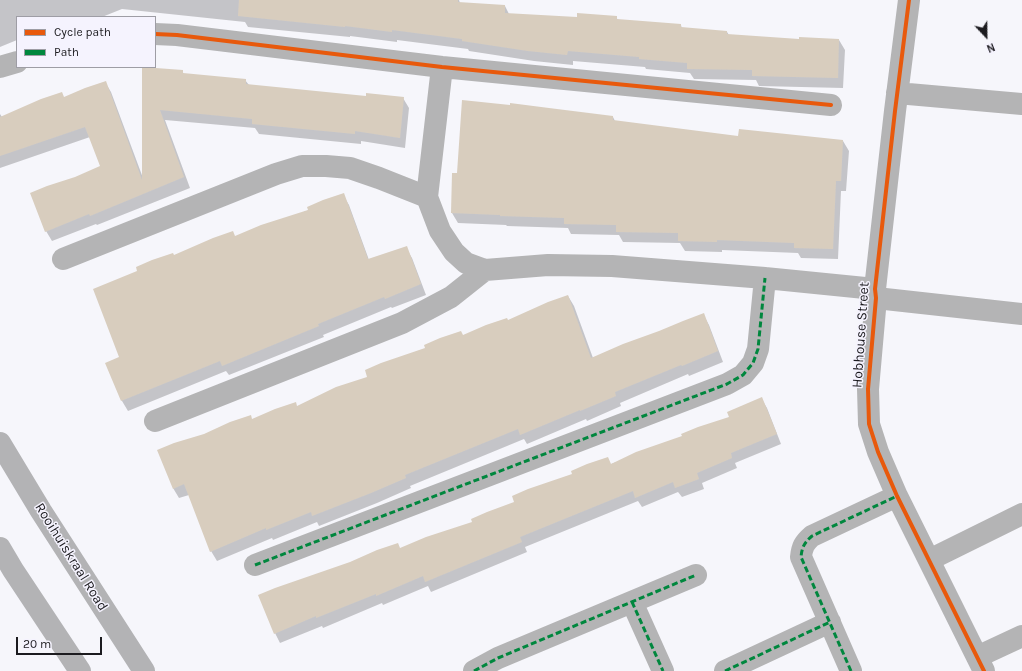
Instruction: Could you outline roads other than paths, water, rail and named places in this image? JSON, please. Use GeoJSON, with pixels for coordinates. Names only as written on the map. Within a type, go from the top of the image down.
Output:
{"type":"FeatureCollection","features":[{"type":"Feature","properties":{"kind":"main road","name":"Rooihuiskraal Road"},"geometry":{"type":"LineString","coordinates":[[0,443],[41,511],[144,671]]}},
{"type":"Feature","properties":{"kind":"main road"},"geometry":{"type":"LineString","coordinates":[[0,548],[80,671]]}},
{"type":"Feature","properties":{"kind":"street","name":"Hobhouse Street"},"geometry":{"type":"LineString","coordinates":[[909,0],[897,93],[876,293],[868,389],[869,424],[878,452],[897,496],[981,664],[1022,636]]}},
{"type":"Feature","properties":{"kind":"street"},"geometry":{"type":"LineString","coordinates":[[156,34],[177,35],[442,67],[831,105]]}},
{"type":"Feature","properties":{"kind":"street"},"geometry":{"type":"LineString","coordinates":[[0,67],[16,62]]}},
{"type":"Feature","properties":{"kind":"street"},"geometry":{"type":"LineString","coordinates":[[442,67],[427,197],[440,230],[454,252],[466,263],[485,270],[548,265],[612,266],[765,278],[876,293]]}},
{"type":"Feature","properties":{"kind":"street"},"geometry":{"type":"LineString","coordinates":[[897,93],[1022,104]]}},
{"type":"Feature","properties":{"kind":"street"},"geometry":{"type":"LineString","coordinates":[[63,259],[276,174],[302,166],[350,168],[427,197]]}},
{"type":"Feature","properties":{"kind":"street"},"geometry":{"type":"LineString","coordinates":[[155,421],[402,323],[451,297],[485,270]]}},
{"type":"Feature","properties":{"kind":"street"},"geometry":{"type":"LineString","coordinates":[[255,566],[727,384],[743,375],[753,364],[758,349],[765,278]]}},
{"type":"Feature","properties":{"kind":"street","name":"Hobhouse Street"},"geometry":{"type":"LineString","coordinates":[[876,293],[1022,314]]}},
{"type":"Feature","properties":{"kind":"street"},"geometry":{"type":"LineString","coordinates":[[851,671],[801,558],[802,550],[805,543],[812,536],[897,496]]}},
{"type":"Feature","properties":{"kind":"street"},"geometry":{"type":"LineString","coordinates":[[929,560],[1022,514]]}},
{"type":"Feature","properties":{"kind":"street"},"geometry":{"type":"LineString","coordinates":[[474,671],[498,658],[696,575]]}},
{"type":"Feature","properties":{"kind":"street"},"geometry":{"type":"LineString","coordinates":[[632,602],[662,671]]}},
{"type":"Feature","properties":{"kind":"street"},"geometry":{"type":"LineString","coordinates":[[725,671],[830,622]]}}]}
